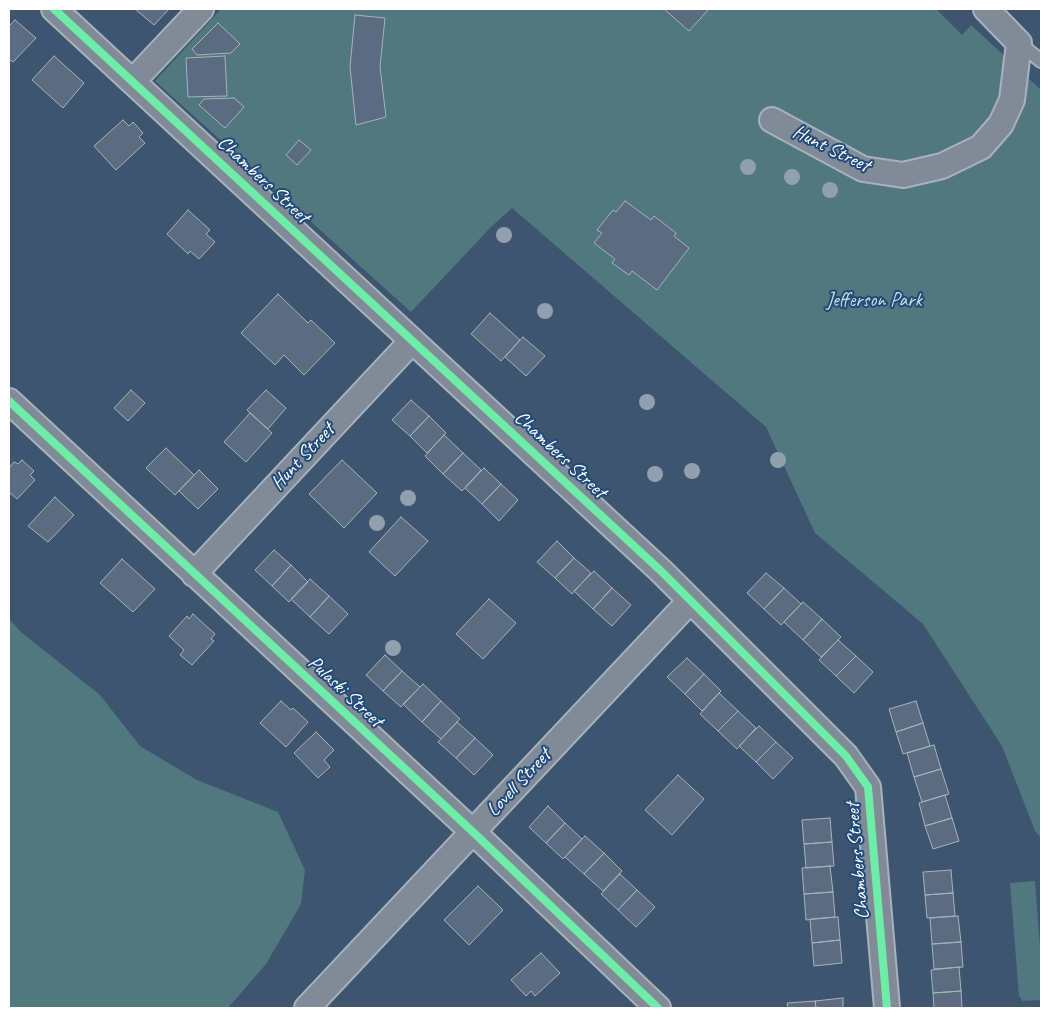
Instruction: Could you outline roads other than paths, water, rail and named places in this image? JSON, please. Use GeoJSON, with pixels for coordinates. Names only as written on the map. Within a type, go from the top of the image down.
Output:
{"type":"FeatureCollection","features":[{"type":"Feature","properties":{"kind":"street","name":"Chambers Street"},"geometry":{"type":"LineString","coordinates":[[54,9],[661,572],[846,756],[868,787],[887,1008]]}},
{"type":"Feature","properties":{"kind":"street"},"geometry":{"type":"LineString","coordinates":[[133,81],[200,9]]}},
{"type":"Feature","properties":{"kind":"street"},"geometry":{"type":"LineString","coordinates":[[986,9],[1018,43]]}},
{"type":"Feature","properties":{"kind":"street","name":"Hunt Street"},"geometry":{"type":"LineString","coordinates":[[772,120],[864,169],[903,175],[942,166],[981,147],[1001,124],[1012,100],[1018,43]]}},
{"type":"Feature","properties":{"kind":"street","name":"Hunt Street"},"geometry":{"type":"LineString","coordinates":[[194,574],[412,340]]}},
{"type":"Feature","properties":{"kind":"street","name":"Pulaski Street"},"geometry":{"type":"LineString","coordinates":[[9,401],[473,832],[658,1008]]}},
{"type":"Feature","properties":{"kind":"street","name":"Lovell Street"},"geometry":{"type":"LineString","coordinates":[[307,1008],[690,601]]}},
{"type":"Feature","properties":{"kind":"lane"},"geometry":{"type":"LineString","coordinates":[[1018,43],[1041,61]]}},
{"type":"Feature","properties":{"kind":"park label","name":"Jefferson Park"},"geometry":{"type":"Point","coordinates":[874,301]}}]}
